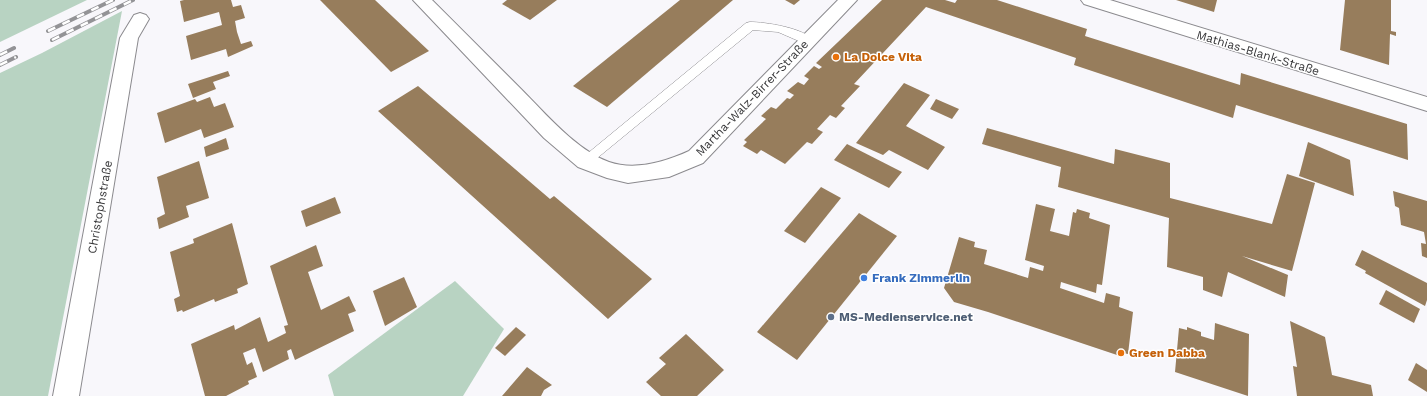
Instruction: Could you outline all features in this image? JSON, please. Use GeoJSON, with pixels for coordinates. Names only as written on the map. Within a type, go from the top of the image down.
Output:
{"type":"FeatureCollection","features":[{"type":"Feature","properties":{"kind":"street","name":"Martha-Walz-Birrer-Straße"},"geometry":{"type":"LineString","coordinates":[[422,0],[551,132],[586,161],[607,170],[628,174],[669,169],[696,157],[848,0]]}},
{"type":"Feature","properties":{"kind":"street","name":"Mathias-Blank-Straße"},"geometry":{"type":"LineString","coordinates":[[1090,0],[1247,50],[1427,104]]}},
{"type":"Feature","properties":{"kind":"street","name":"Christophstraße"},"geometry":{"type":"LineString","coordinates":[[66,396],[129,38],[140,19]]}},
{"type":"Feature","properties":{"kind":"lane"},"geometry":{"type":"LineString","coordinates":[[586,161],[750,26],[768,25],[790,31],[808,41]]}},
{"type":"Feature","properties":{"kind":"green space"},"geometry":{"type":"Polygon","coordinates":[[[0,0],[87,0],[0,42],[0,0]]]}},
{"type":"Feature","properties":{"kind":"green space"},"geometry":{"type":"Polygon","coordinates":[[[122,11],[48,396],[0,396],[0,73],[122,11]]]}},
{"type":"Feature","properties":{"kind":"green space"},"geometry":{"type":"Polygon","coordinates":[[[455,281],[504,329],[463,396],[334,396],[328,375],[455,281]]]}},
{"type":"Feature","properties":{"kind":"building"},"geometry":{"type":"Polygon","coordinates":[[[231,0],[233,7],[241,5],[245,18],[235,21],[237,32],[241,44],[251,41],[253,46],[228,57],[226,49],[191,60],[186,36],[222,25],[219,12],[184,22],[180,1],[231,0]]]}},
{"type":"Feature","properties":{"kind":"building"},"geometry":{"type":"Polygon","coordinates":[[[320,0],[375,0],[429,51],[391,72],[320,0]]]}},
{"type":"Feature","properties":{"kind":"building"},"geometry":{"type":"Polygon","coordinates":[[[507,0],[557,0],[530,20],[502,4],[507,0]]]}},
{"type":"Feature","properties":{"kind":"building"},"geometry":{"type":"Polygon","coordinates":[[[680,0],[733,0],[607,107],[573,86],[680,0]]]}},
{"type":"Feature","properties":{"kind":"building"},"geometry":{"type":"Polygon","coordinates":[[[785,0],[800,0],[794,5],[785,0]]]}},
{"type":"Feature","properties":{"kind":"building"},"geometry":{"type":"Polygon","coordinates":[[[882,0],[945,0],[955,3],[957,0],[997,0],[1087,29],[1085,36],[1240,85],[1241,73],[1407,124],[1408,160],[1236,105],[1233,118],[1074,65],[1076,58],[926,7],[854,84],[860,86],[841,106],[845,108],[836,118],[830,115],[817,129],[823,132],[812,144],[807,142],[785,164],[761,150],[757,154],[743,146],[747,142],[744,140],[766,119],[761,116],[771,107],[776,109],[787,98],[790,99],[794,95],[787,91],[798,82],[804,85],[809,79],[804,76],[814,66],[819,69],[822,67],[816,63],[882,0]]]}},
{"type":"Feature","properties":{"kind":"building"},"geometry":{"type":"Polygon","coordinates":[[[1176,0],[1217,0],[1214,12],[1176,0]]]}},
{"type":"Feature","properties":{"kind":"building"},"geometry":{"type":"Polygon","coordinates":[[[1345,0],[1391,0],[1391,31],[1396,32],[1396,36],[1390,34],[1389,65],[1340,50],[1345,0]]]}},
{"type":"Feature","properties":{"kind":"building"},"geometry":{"type":"Polygon","coordinates":[[[228,71],[230,76],[213,82],[216,89],[193,98],[188,84],[228,71]]]}},
{"type":"Feature","properties":{"kind":"building"},"geometry":{"type":"Polygon","coordinates":[[[904,83],[930,95],[906,126],[945,147],[928,170],[889,150],[883,155],[856,143],[904,83]]]}},
{"type":"Feature","properties":{"kind":"building"},"geometry":{"type":"Polygon","coordinates":[[[418,86],[550,199],[554,196],[652,279],[608,319],[378,111],[418,86]]]}},
{"type":"Feature","properties":{"kind":"building"},"geometry":{"type":"Polygon","coordinates":[[[210,97],[214,107],[225,103],[234,127],[204,138],[201,129],[165,143],[157,113],[195,99],[197,102],[210,97]]]}},
{"type":"Feature","properties":{"kind":"building"},"geometry":{"type":"Polygon","coordinates":[[[936,99],[959,109],[952,119],[930,109],[936,99]]]}},
{"type":"Feature","properties":{"kind":"building"},"geometry":{"type":"Polygon","coordinates":[[[987,128],[1114,164],[1115,149],[1170,163],[1170,198],[1272,224],[1287,174],[1315,183],[1292,271],[1242,256],[1288,275],[1285,297],[1228,272],[1222,297],[1203,290],[1203,277],[1167,267],[1169,218],[1058,187],[1061,167],[982,144],[987,128]]]}},
{"type":"Feature","properties":{"kind":"building"},"geometry":{"type":"Polygon","coordinates":[[[226,138],[229,149],[206,157],[204,147],[226,138]]]}},
{"type":"Feature","properties":{"kind":"building"},"geometry":{"type":"Polygon","coordinates":[[[1308,142],[1350,160],[1354,196],[1299,176],[1308,142]]]}},
{"type":"Feature","properties":{"kind":"building"},"geometry":{"type":"Polygon","coordinates":[[[847,144],[902,172],[889,188],[834,160],[847,144]]]}},
{"type":"Feature","properties":{"kind":"building"},"geometry":{"type":"Polygon","coordinates":[[[199,161],[209,198],[186,206],[189,217],[159,229],[157,218],[165,214],[157,177],[199,161]]]}},
{"type":"Feature","properties":{"kind":"building"},"geometry":{"type":"Polygon","coordinates":[[[821,187],[841,198],[805,243],[784,231],[821,187]]]}},
{"type":"Feature","properties":{"kind":"building"},"geometry":{"type":"Polygon","coordinates":[[[1393,191],[1427,201],[1427,258],[1422,256],[1421,243],[1426,244],[1424,232],[1401,225],[1399,208],[1395,206],[1393,191]]]}},
{"type":"Feature","properties":{"kind":"building"},"geometry":{"type":"Polygon","coordinates":[[[335,197],[341,213],[306,227],[301,211],[335,197]]]}},
{"type":"Feature","properties":{"kind":"building"},"geometry":{"type":"Polygon","coordinates":[[[1036,204],[1055,209],[1050,231],[1069,236],[1073,212],[1076,213],[1077,209],[1090,213],[1089,218],[1110,225],[1102,285],[1097,284],[1096,293],[1061,282],[1060,288],[1104,303],[1106,293],[1120,297],[1119,307],[1133,312],[1128,354],[1123,353],[1123,357],[954,302],[944,288],[959,237],[975,242],[974,247],[987,250],[984,264],[1028,278],[1030,267],[1043,271],[1044,266],[1025,260],[1036,204]]]}},
{"type":"Feature","properties":{"kind":"building"},"geometry":{"type":"Polygon","coordinates":[[[859,213],[897,236],[797,360],[757,332],[859,213]]]}},
{"type":"Feature","properties":{"kind":"building"},"geometry":{"type":"Polygon","coordinates":[[[232,223],[248,284],[237,289],[238,293],[215,302],[214,299],[183,312],[182,310],[177,312],[174,299],[180,296],[170,252],[194,243],[193,239],[232,223]]]}},
{"type":"Feature","properties":{"kind":"building"},"geometry":{"type":"Polygon","coordinates":[[[316,245],[323,266],[308,272],[321,310],[349,296],[356,311],[348,314],[354,331],[295,360],[291,349],[287,351],[289,359],[263,372],[255,348],[243,353],[247,365],[252,362],[257,377],[248,381],[249,384],[226,396],[205,396],[191,344],[234,325],[235,330],[260,317],[268,342],[286,333],[284,326],[288,325],[270,266],[316,245]]]}},
{"type":"Feature","properties":{"kind":"building"},"geometry":{"type":"Polygon","coordinates":[[[1362,250],[1427,283],[1427,300],[1425,306],[1365,273],[1366,271],[1355,265],[1362,250]]]}},
{"type":"Feature","properties":{"kind":"building"},"geometry":{"type":"Polygon","coordinates":[[[404,277],[417,307],[385,326],[373,291],[404,277]]]}},
{"type":"Feature","properties":{"kind":"building"},"geometry":{"type":"Polygon","coordinates":[[[1386,290],[1420,309],[1414,323],[1379,304],[1386,290]]]}},
{"type":"Feature","properties":{"kind":"building"},"geometry":{"type":"Polygon","coordinates":[[[1290,321],[1325,337],[1332,375],[1371,385],[1373,396],[1297,396],[1293,366],[1297,367],[1290,321]]]}},
{"type":"Feature","properties":{"kind":"building"},"geometry":{"type":"Polygon","coordinates":[[[1215,323],[1249,334],[1248,396],[1175,372],[1179,328],[1187,330],[1187,327],[1201,332],[1201,336],[1214,340],[1215,323]]]}},
{"type":"Feature","properties":{"kind":"building"},"geometry":{"type":"Polygon","coordinates":[[[516,327],[526,335],[505,356],[495,348],[516,327]]]}},
{"type":"Feature","properties":{"kind":"building"},"geometry":{"type":"Polygon","coordinates":[[[686,334],[724,370],[697,396],[661,396],[646,382],[666,364],[659,358],[686,334]]]}},
{"type":"Feature","properties":{"kind":"building"},"geometry":{"type":"Polygon","coordinates":[[[1416,363],[1427,370],[1427,392],[1408,380],[1416,363]]]}},
{"type":"Feature","properties":{"kind":"building"},"geometry":{"type":"Polygon","coordinates":[[[527,367],[552,385],[544,390],[541,396],[502,396],[527,367]]]}},
{"type":"Feature","properties":{"kind":"railway"},"geometry":{"type":"LineString","coordinates":[[48,31],[113,0]]}},
{"type":"Feature","properties":{"kind":"railway"},"geometry":{"type":"LineString","coordinates":[[52,40],[133,0]]}},
{"type":"Feature","properties":{"kind":"railway"},"geometry":{"type":"LineString","coordinates":[[0,55],[14,48]]}},
{"type":"Feature","properties":{"kind":"railway"},"geometry":{"type":"LineString","coordinates":[[0,65],[16,57]]}},
{"type":"Feature","properties":{"kind":"place","name":"La Dolce Vita"},"geometry":{"type":"Point","coordinates":[836,57]}},
{"type":"Feature","properties":{"kind":"place","name":"Frank Zimmerlin"},"geometry":{"type":"Point","coordinates":[864,278]}},
{"type":"Feature","properties":{"kind":"place","name":"MS-Medienservice.net"},"geometry":{"type":"Point","coordinates":[831,317]}},
{"type":"Feature","properties":{"kind":"place","name":"Green Dabba"},"geometry":{"type":"Point","coordinates":[1121,353]}}]}
